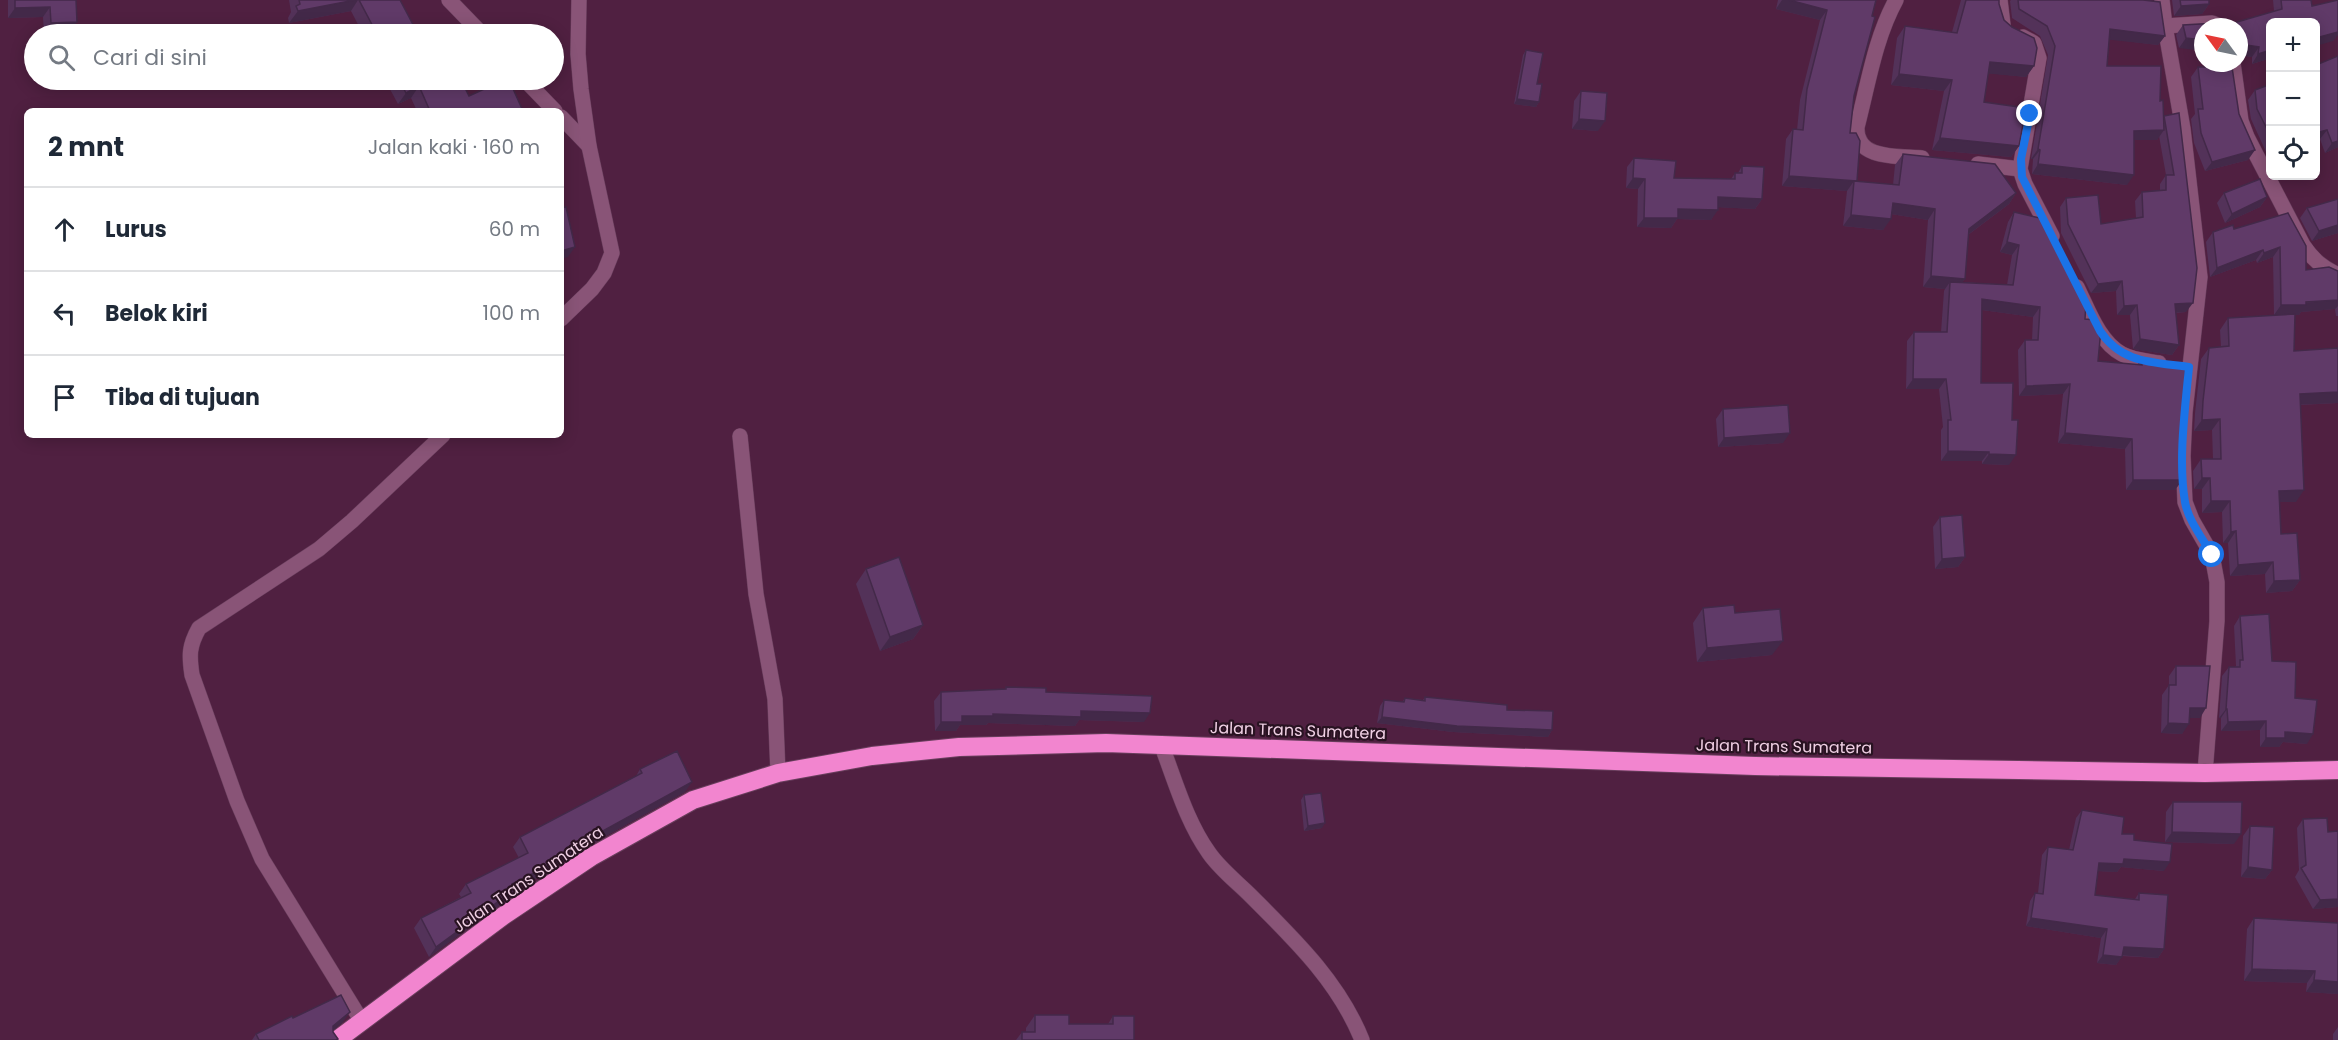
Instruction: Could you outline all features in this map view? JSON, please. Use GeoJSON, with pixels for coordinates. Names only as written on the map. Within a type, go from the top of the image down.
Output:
{"type":"FeatureCollection","features":[{"type":"Feature","properties":{"kind":"highway","name":"Jalan Trans Sumatera"},"geometry":{"type":"LineString","coordinates":[[337,1040],[503,916],[591,857],[693,800],[778,773],[872,756],[959,747],[1106,743],[1755,766],[2205,773],[2338,771]]}},
{"type":"Feature","properties":{"kind":"street"},"geometry":{"type":"LineString","coordinates":[[448,0],[472,24]]}},
{"type":"Feature","properties":{"kind":"street"},"geometry":{"type":"LineString","coordinates":[[564,316],[592,289],[604,273],[612,253],[589,146],[578,54],[579,0]]}},
{"type":"Feature","properties":{"kind":"street"},"geometry":{"type":"LineString","coordinates":[[1896,0],[1879,41],[1857,127],[1857,139],[1862,147],[1874,153],[1940,160]]}},
{"type":"Feature","properties":{"kind":"street"},"geometry":{"type":"LineString","coordinates":[[2000,0],[2001,19],[2005,28],[2034,43],[2039,58],[2020,169],[2025,184],[2058,246]]}},
{"type":"Feature","properties":{"kind":"street"},"geometry":{"type":"LineString","coordinates":[[2162,0],[2186,151],[2200,277],[2189,367],[2183,456],[2185,502],[2192,520],[2212,555],[2217,582],[2217,621],[2205,773]]}},
{"type":"Feature","properties":{"kind":"street"},"geometry":{"type":"LineString","coordinates":[[2165,26],[2194,24]]}},
{"type":"Feature","properties":{"kind":"street"},"geometry":{"type":"LineString","coordinates":[[2234,72],[2241,121],[2253,152],[2303,245],[2318,263],[2338,275]]}},
{"type":"Feature","properties":{"kind":"street"},"geometry":{"type":"LineString","coordinates":[[535,90],[552,108]]}},
{"type":"Feature","properties":{"kind":"street"},"geometry":{"type":"LineString","coordinates":[[564,120],[589,146]]}},
{"type":"Feature","properties":{"kind":"street"},"geometry":{"type":"LineString","coordinates":[[1963,163],[2020,169]]}},
{"type":"Feature","properties":{"kind":"street"},"geometry":{"type":"LineString","coordinates":[[2071,273],[2100,331],[2114,349],[2129,358],[2189,367]]}},
{"type":"Feature","properties":{"kind":"street"},"geometry":{"type":"LineString","coordinates":[[740,436],[756,594],[775,699],[778,773]]}},
{"type":"Feature","properties":{"kind":"street"},"geometry":{"type":"LineString","coordinates":[[361,1020],[262,859],[248,831],[192,675],[189,657],[191,642],[200,628],[319,549],[440,438]]}},
{"type":"Feature","properties":{"kind":"street"},"geometry":{"type":"LineString","coordinates":[[1161,744],[1194,828],[1210,855],[1305,950],[1333,987],[1355,1023],[1362,1040]]}},
{"type":"Feature","properties":{"kind":"building"},"geometry":{"type":"Polygon","coordinates":[[[15,0],[76,0],[77,22],[51,23],[50,7],[15,8],[15,0]]]}},
{"type":"Feature","properties":{"kind":"building"},"geometry":{"type":"Polygon","coordinates":[[[299,0],[355,0],[298,11],[296,6],[300,4],[299,0]]]}},
{"type":"Feature","properties":{"kind":"building"},"geometry":{"type":"Polygon","coordinates":[[[359,0],[400,0],[413,24],[372,24],[359,0]]]}},
{"type":"Feature","properties":{"kind":"building"},"geometry":{"type":"Polygon","coordinates":[[[1789,0],[1876,0],[1872,16],[1875,17],[1854,96],[1850,133],[1856,133],[1860,141],[1857,181],[1789,176],[1793,129],[1803,130],[1807,89],[1827,10],[1789,0]]]}},
{"type":"Feature","properties":{"kind":"building"},"geometry":{"type":"Polygon","coordinates":[[[1966,0],[1999,0],[2004,20],[2012,27],[2034,38],[2037,48],[2034,66],[1990,62],[1984,102],[2026,108],[2019,146],[1940,138],[1952,80],[1899,74],[1905,26],[1957,33],[1966,0]]]}},
{"type":"Feature","properties":{"kind":"building"},"geometry":{"type":"Polygon","coordinates":[[[2018,0],[2160,2],[2165,36],[2110,29],[2107,66],[2161,66],[2160,101],[2163,100],[2164,130],[2134,131],[2134,175],[2038,164],[2040,150],[2038,149],[2055,46],[2047,26],[2019,9],[2018,0]]]}},
{"type":"Feature","properties":{"kind":"building"},"geometry":{"type":"Polygon","coordinates":[[[2180,0],[2209,0],[2209,4],[2181,6],[2180,0]]]}},
{"type":"Feature","properties":{"kind":"building"},"geometry":{"type":"Polygon","coordinates":[[[2281,0],[2311,0],[2312,6],[2338,0],[2338,32],[2320,37],[2320,18],[2266,18],[2266,52],[2258,54],[2259,47],[2248,45],[2248,19],[2282,9],[2281,0]]]}},
{"type":"Feature","properties":{"kind":"building"},"geometry":{"type":"Polygon","coordinates":[[[2194,24],[2194,39],[2186,38],[2183,25],[2194,24]]]}},
{"type":"Feature","properties":{"kind":"building"},"geometry":{"type":"Polygon","coordinates":[[[1526,50],[1543,53],[1537,84],[1542,84],[1539,102],[1517,99],[1526,50]]]}},
{"type":"Feature","properties":{"kind":"building"},"geometry":{"type":"Polygon","coordinates":[[[2338,56],[2338,141],[2332,143],[2327,130],[2320,132],[2320,63],[2338,56]]]}},
{"type":"Feature","properties":{"kind":"building"},"geometry":{"type":"Polygon","coordinates":[[[2199,72],[2233,72],[2239,114],[2255,150],[2212,162],[2201,133],[2198,109],[2203,109],[2199,72]]]}},
{"type":"Feature","properties":{"kind":"building"},"geometry":{"type":"Polygon","coordinates":[[[2266,86],[2266,127],[2257,109],[2255,90],[2266,86]]]}},
{"type":"Feature","properties":{"kind":"building"},"geometry":{"type":"Polygon","coordinates":[[[421,90],[466,90],[469,96],[482,90],[514,90],[522,108],[429,108],[421,90]]]}},
{"type":"Feature","properties":{"kind":"building"},"geometry":{"type":"Polygon","coordinates":[[[1581,91],[1607,93],[1605,121],[1579,119],[1581,91]]]}},
{"type":"Feature","properties":{"kind":"building"},"geometry":{"type":"Polygon","coordinates":[[[2179,113],[2197,268],[2193,303],[2175,304],[2179,345],[2140,339],[2137,305],[2124,306],[2122,281],[2098,284],[2068,224],[2066,198],[2098,195],[2101,224],[2143,217],[2142,192],[2166,190],[2166,175],[2174,175],[2164,116],[2179,113]]]}},
{"type":"Feature","properties":{"kind":"building"},"geometry":{"type":"Polygon","coordinates":[[[1903,154],[1995,164],[2016,193],[1969,229],[1965,279],[1931,276],[1935,209],[1893,203],[1891,219],[1851,215],[1854,181],[1899,185],[1903,154]]]}},
{"type":"Feature","properties":{"kind":"building"},"geometry":{"type":"Polygon","coordinates":[[[1634,158],[1676,161],[1674,178],[1735,179],[1735,173],[1742,173],[1742,166],[1764,167],[1762,199],[1718,197],[1718,210],[1678,209],[1678,218],[1644,218],[1645,179],[1633,178],[1634,158]]]}},
{"type":"Feature","properties":{"kind":"building"},"geometry":{"type":"Polygon","coordinates":[[[2260,179],[2267,197],[2232,214],[2224,193],[2260,179]]]}},
{"type":"Feature","properties":{"kind":"building"},"geometry":{"type":"Polygon","coordinates":[[[2338,199],[2338,225],[2319,231],[2307,208],[2338,199]]]}},
{"type":"Feature","properties":{"kind":"building"},"geometry":{"type":"Polygon","coordinates":[[[564,207],[566,207],[575,247],[564,250],[564,207]]]}},
{"type":"Feature","properties":{"kind":"building"},"geometry":{"type":"Polygon","coordinates":[[[2014,212],[2044,219],[2086,302],[2085,319],[2096,320],[2101,329],[2098,361],[2142,365],[2141,359],[2186,366],[2180,446],[2182,480],[2133,480],[2132,439],[2065,433],[2070,384],[2026,386],[2025,340],[2038,340],[2040,307],[1982,299],[1981,383],[2013,383],[2012,420],[2018,420],[2016,455],[1948,451],[1948,420],[1951,420],[1946,379],[1913,379],[1914,332],[1947,332],[1950,282],[2013,285],[2019,245],[2007,242],[2014,212]]]}},
{"type":"Feature","properties":{"kind":"building"},"geometry":{"type":"Polygon","coordinates":[[[2288,213],[2306,246],[2306,270],[2329,267],[2338,271],[2338,300],[2306,302],[2306,305],[2281,305],[2280,247],[2264,253],[2263,250],[2217,268],[2213,232],[2233,225],[2234,229],[2288,213]]]}},
{"type":"Feature","properties":{"kind":"building"},"geometry":{"type":"Polygon","coordinates":[[[2295,314],[2294,351],[2338,348],[2338,392],[2300,394],[2304,490],[2279,491],[2281,534],[2297,533],[2300,580],[2274,581],[2273,562],[2238,565],[2236,531],[2231,532],[2230,501],[2211,501],[2210,478],[2202,478],[2201,459],[2221,459],[2220,419],[2202,420],[2203,401],[2209,348],[2229,346],[2228,318],[2295,314]]]}},
{"type":"Feature","properties":{"kind":"building"},"geometry":{"type":"Polygon","coordinates":[[[1788,405],[1790,433],[1724,438],[1723,409],[1788,405]]]}},
{"type":"Feature","properties":{"kind":"building"},"geometry":{"type":"Polygon","coordinates":[[[1962,515],[1965,557],[1942,559],[1940,517],[1962,515]]]}},
{"type":"Feature","properties":{"kind":"building"},"geometry":{"type":"Polygon","coordinates":[[[899,557],[923,625],[890,637],[866,569],[899,557]]]}},
{"type":"Feature","properties":{"kind":"building"},"geometry":{"type":"Polygon","coordinates":[[[1734,605],[1735,613],[1780,609],[1783,641],[1707,648],[1703,608],[1734,605]]]}},
{"type":"Feature","properties":{"kind":"building"},"geometry":{"type":"Polygon","coordinates":[[[2269,614],[2272,661],[2296,662],[2295,698],[2317,700],[2313,734],[2285,732],[2285,738],[2266,738],[2266,721],[2228,722],[2226,709],[2229,667],[2240,667],[2240,660],[2243,660],[2240,616],[2269,614]]]}},
{"type":"Feature","properties":{"kind":"building"},"geometry":{"type":"Polygon","coordinates":[[[2176,666],[2210,666],[2206,708],[2190,708],[2189,724],[2168,723],[2169,685],[2176,685],[2176,666]]]}},
{"type":"Feature","properties":{"kind":"building"},"geometry":{"type":"Polygon","coordinates":[[[1006,687],[1046,688],[1046,692],[1152,696],[1150,713],[1081,711],[1081,717],[993,714],[993,716],[962,716],[962,722],[941,722],[941,692],[1006,689],[1006,687]]]}},
{"type":"Feature","properties":{"kind":"building"},"geometry":{"type":"Polygon","coordinates":[[[1425,697],[1507,705],[1507,710],[1553,711],[1552,730],[1457,726],[1382,717],[1384,700],[1404,702],[1405,698],[1425,701],[1425,697]]]}},
{"type":"Feature","properties":{"kind":"building"},"geometry":{"type":"Polygon","coordinates":[[[677,751],[692,782],[592,837],[554,863],[512,884],[514,890],[436,947],[421,918],[471,893],[466,884],[528,853],[520,837],[642,773],[640,769],[677,751]]]}},
{"type":"Feature","properties":{"kind":"building"},"geometry":{"type":"Polygon","coordinates":[[[1321,793],[1325,823],[1308,826],[1304,795],[1321,793]]]}},
{"type":"Feature","properties":{"kind":"building"},"geometry":{"type":"Polygon","coordinates":[[[2173,802],[2242,802],[2241,834],[2172,832],[2173,802]]]}},
{"type":"Feature","properties":{"kind":"building"},"geometry":{"type":"Polygon","coordinates":[[[2082,810],[2124,817],[2122,834],[2134,834],[2134,840],[2172,844],[2170,862],[2124,859],[2123,864],[2099,863],[2095,895],[2139,900],[2139,893],[2168,895],[2164,949],[2124,947],[2122,957],[2103,955],[2107,929],[2031,918],[2035,893],[2043,894],[2048,847],[2073,850],[2082,810]]]}},
{"type":"Feature","properties":{"kind":"building"},"geometry":{"type":"Polygon","coordinates":[[[2327,818],[2328,832],[2338,831],[2338,899],[2320,900],[2301,868],[2306,865],[2303,819],[2327,818]]]}},
{"type":"Feature","properties":{"kind":"building"},"geometry":{"type":"Polygon","coordinates":[[[2250,826],[2274,827],[2272,870],[2248,867],[2250,826]]]}},
{"type":"Feature","properties":{"kind":"building"},"geometry":{"type":"Polygon","coordinates":[[[2254,918],[2338,923],[2338,982],[2314,980],[2315,971],[2252,969],[2254,918]]]}},
{"type":"Feature","properties":{"kind":"building"},"geometry":{"type":"Polygon","coordinates":[[[341,995],[350,1012],[333,1026],[333,1032],[338,1039],[259,1040],[256,1034],[341,995]]]}},
{"type":"Feature","properties":{"kind":"building"},"geometry":{"type":"Polygon","coordinates":[[[1035,1015],[1069,1015],[1069,1024],[1113,1024],[1113,1016],[1134,1016],[1134,1040],[1022,1040],[1022,1032],[1035,1032],[1035,1015]]]}},
{"type":"Feature","properties":{"kind":"route"},"geometry":{"type":"LineString","coordinates":[[2030,114],[2021,159],[2022,177],[2100,331],[2114,349],[2129,358],[2189,367],[2183,456],[2185,502],[2192,520],[2212,555]]}}]}
